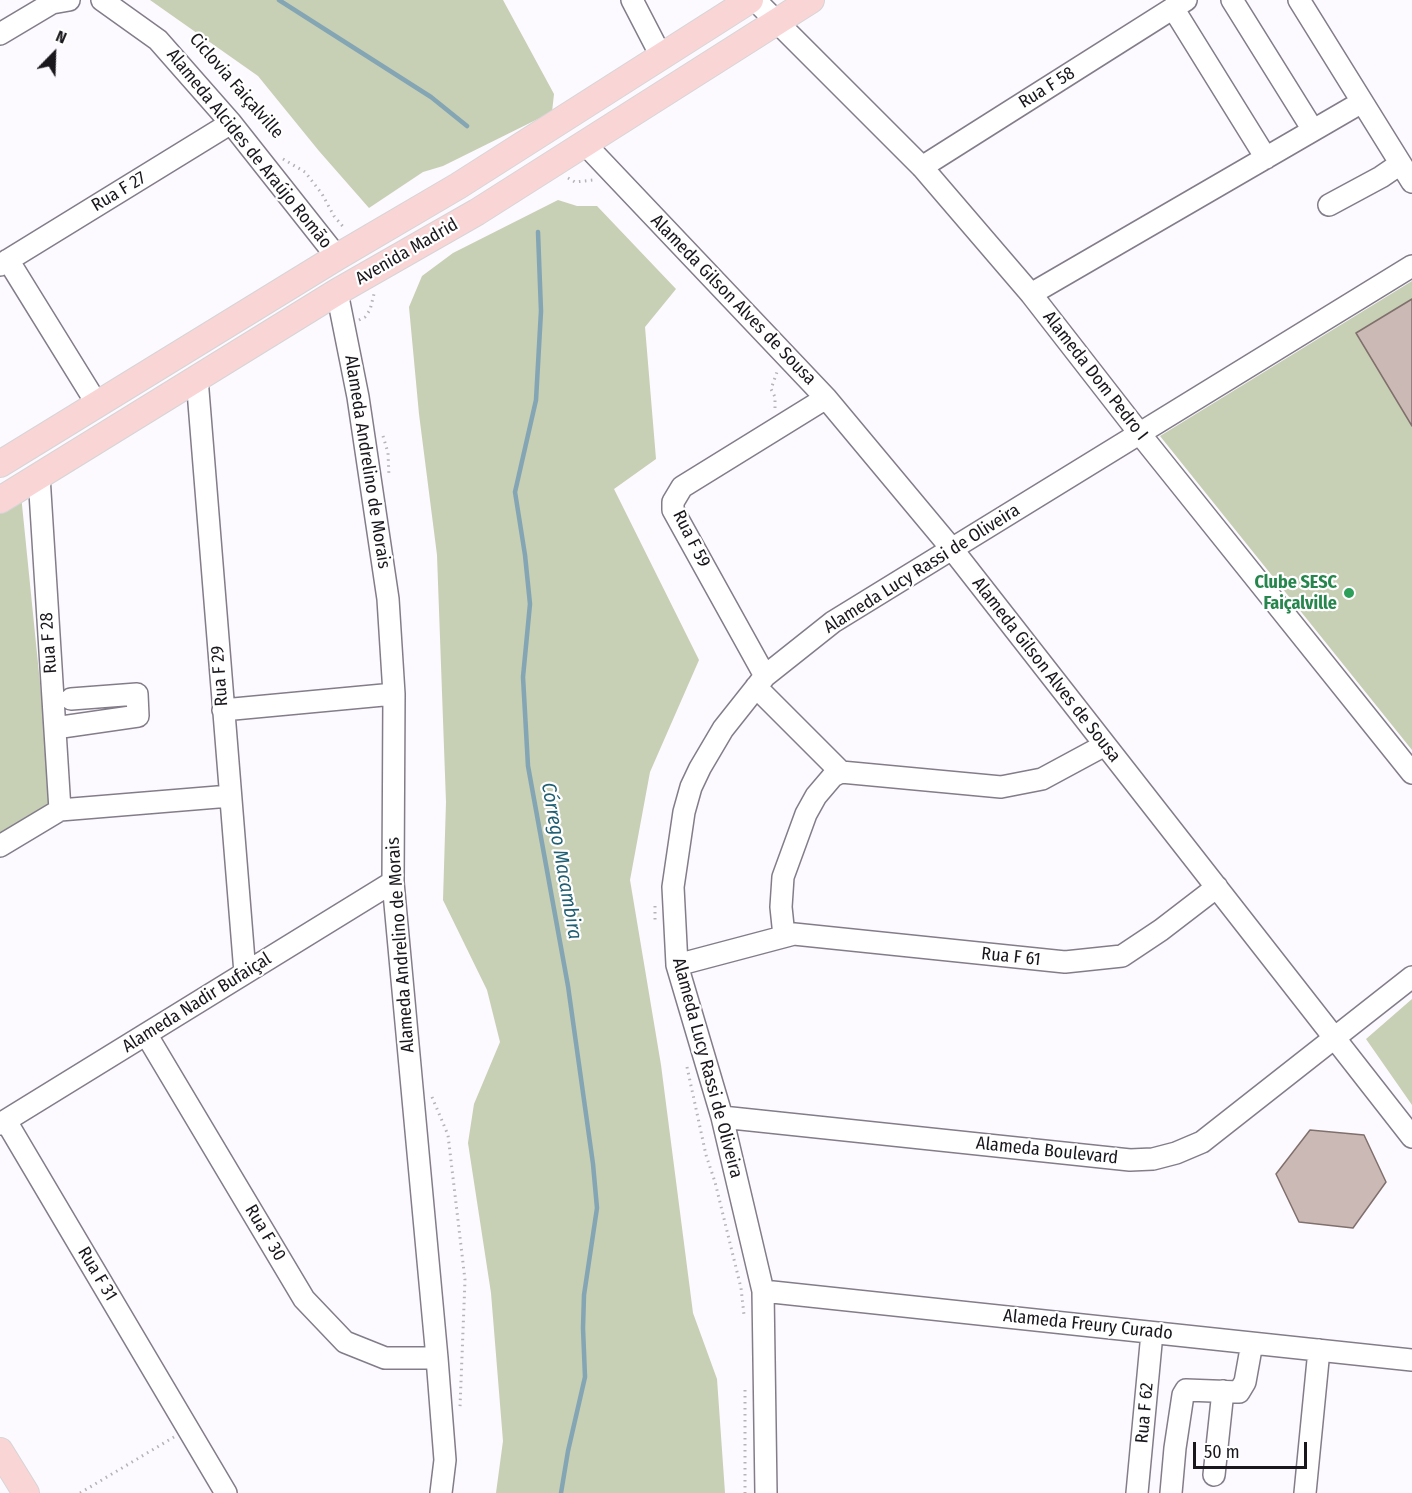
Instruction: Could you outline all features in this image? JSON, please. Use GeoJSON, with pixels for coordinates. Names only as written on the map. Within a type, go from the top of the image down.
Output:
{"type":"FeatureCollection","features":[{"type":"Feature","properties":{"kind":"main road","name":"Avenida Madrid"},"geometry":{"type":"LineString","coordinates":[[0,464],[337,257],[459,186],[750,0]]}},
{"type":"Feature","properties":{"kind":"main road","name":"Avenida Madrid"},"geometry":{"type":"LineString","coordinates":[[0,500],[337,292],[477,212],[811,0]]}},
{"type":"Feature","properties":{"kind":"main road"},"geometry":{"type":"LineString","coordinates":[[0,1451],[26,1493]]}},
{"type":"Feature","properties":{"kind":"street"},"geometry":{"type":"LineString","coordinates":[[0,34],[52,3],[69,0]]}},
{"type":"Feature","properties":{"kind":"street","name":"Alameda Alcides de Araújo Romão"},"geometry":{"type":"LineString","coordinates":[[102,0],[158,40],[231,123],[337,257]]}},
{"type":"Feature","properties":{"kind":"street"},"geometry":{"type":"LineString","coordinates":[[632,0],[661,56]]}},
{"type":"Feature","properties":{"kind":"street","name":"Alameda Dom Pedro I"},"geometry":{"type":"LineString","coordinates":[[755,0],[922,167],[1031,294],[1140,434],[1412,773]]}},
{"type":"Feature","properties":{"kind":"street"},"geometry":{"type":"LineString","coordinates":[[1232,0],[1313,130]]}},
{"type":"Feature","properties":{"kind":"street"},"geometry":{"type":"LineString","coordinates":[[1299,0],[1412,182]]}},
{"type":"Feature","properties":{"kind":"street","name":"Rua F 58"},"geometry":{"type":"LineString","coordinates":[[922,167],[1180,4],[1266,158]]}},
{"type":"Feature","properties":{"kind":"street"},"geometry":{"type":"LineString","coordinates":[[1031,294],[1362,102]]}},
{"type":"Feature","properties":{"kind":"street","name":"Rua F 27"},"geometry":{"type":"LineString","coordinates":[[97,404],[4,262],[231,123]]}},
{"type":"Feature","properties":{"kind":"street","name":"Alameda Gilson Alves de Sousa"},"geometry":{"type":"LineString","coordinates":[[585,144],[826,398],[951,549],[1412,1137]]}},
{"type":"Feature","properties":{"kind":"street"},"geometry":{"type":"LineString","coordinates":[[1329,205],[1400,164]]}},
{"type":"Feature","properties":{"kind":"street","name":"Alameda Lucy Rassi de Oliveira"},"geometry":{"type":"LineString","coordinates":[[766,1493],[763,1290],[722,1118],[676,965],[673,887],[684,812],[691,787],[723,729],[760,682],[833,622],[1412,266]]}},
{"type":"Feature","properties":{"kind":"street","name":"Alameda Andrelino de Morais"},"geometry":{"type":"LineString","coordinates":[[337,292],[358,397],[388,599],[394,694],[393,882],[437,1358],[445,1460],[441,1493]]}},
{"type":"Feature","properties":{"kind":"street","name":"Rua F 29"},"geometry":{"type":"LineString","coordinates":[[197,378],[245,973]]}},
{"type":"Feature","properties":{"kind":"street","name":"Rua F 59"},"geometry":{"type":"LineString","coordinates":[[760,682],[673,510],[673,502],[682,487],[826,398]]}},
{"type":"Feature","properties":{"kind":"street","name":"Rua F 28"},"geometry":{"type":"LineString","coordinates":[[39,476],[60,810]]}},
{"type":"Feature","properties":{"kind":"street"},"geometry":{"type":"LineString","coordinates":[[760,682],[841,771],[1001,786],[1042,779],[1105,745]]}},
{"type":"Feature","properties":{"kind":"street"},"geometry":{"type":"LineString","coordinates":[[54,728],[138,716],[137,694],[71,699]]}},
{"type":"Feature","properties":{"kind":"street"},"geometry":{"type":"LineString","coordinates":[[223,710],[394,694]]}},
{"type":"Feature","properties":{"kind":"street"},"geometry":{"type":"LineString","coordinates":[[784,936],[781,907],[783,877],[795,840],[816,796],[826,783],[841,771]]}},
{"type":"Feature","properties":{"kind":"street"},"geometry":{"type":"LineString","coordinates":[[0,846],[60,810],[230,796]]}},
{"type":"Feature","properties":{"kind":"street","name":"Alameda Nadir Bufaiçal"},"geometry":{"type":"LineString","coordinates":[[3,1122],[393,882]]}},
{"type":"Feature","properties":{"kind":"street","name":"Rua F 61"},"geometry":{"type":"LineString","coordinates":[[676,965],[794,934],[1065,962],[1122,956],[1161,930],[1217,887]]}},
{"type":"Feature","properties":{"kind":"street","name":"Alameda Boulevard"},"geometry":{"type":"LineString","coordinates":[[722,1118],[1130,1160],[1152,1159],[1176,1153],[1202,1142],[1412,977]]}},
{"type":"Feature","properties":{"kind":"street","name":"Rua F 30"},"geometry":{"type":"LineString","coordinates":[[146,1034],[304,1299],[345,1341],[386,1358],[437,1358]]}},
{"type":"Feature","properties":{"kind":"street","name":"Rua F 31"},"geometry":{"type":"LineString","coordinates":[[3,1122],[226,1493]]}},
{"type":"Feature","properties":{"kind":"street","name":"Alameda Freury Curado"},"geometry":{"type":"LineString","coordinates":[[763,1290],[1412,1360]]}},
{"type":"Feature","properties":{"kind":"street","name":"Rua F 62"},"geometry":{"type":"LineString","coordinates":[[1137,1493],[1152,1333]]}},
{"type":"Feature","properties":{"kind":"street"},"geometry":{"type":"LineString","coordinates":[[1171,1493],[1183,1395],[1186,1390],[1239,1392],[1245,1382],[1252,1343]]}},
{"type":"Feature","properties":{"kind":"street"},"geometry":{"type":"LineString","coordinates":[[1305,1493],[1319,1350]]}},
{"type":"Feature","properties":{"kind":"street"},"geometry":{"type":"LineString","coordinates":[[1214,1475],[1223,1391]]}},
{"type":"Feature","properties":{"kind":"path","name":"Ciclovia Faiçalville"},"geometry":{"type":"LineString","coordinates":[[283,158],[305,172],[334,216],[349,233]]}},
{"type":"Feature","properties":{"kind":"path"},"geometry":{"type":"LineString","coordinates":[[561,176],[575,182],[593,180],[598,183]]}},
{"type":"Feature","properties":{"kind":"path"},"geometry":{"type":"LineString","coordinates":[[356,324],[370,310],[374,289]]}},
{"type":"Feature","properties":{"kind":"path"},"geometry":{"type":"LineString","coordinates":[[775,409],[775,397],[771,389],[776,379],[777,368]]}},
{"type":"Feature","properties":{"kind":"path"},"geometry":{"type":"LineString","coordinates":[[382,432],[388,453],[390,486]]}},
{"type":"Feature","properties":{"kind":"path"},"geometry":{"type":"LineString","coordinates":[[655,903],[656,925]]}},
{"type":"Feature","properties":{"kind":"path"},"geometry":{"type":"LineString","coordinates":[[686,1062],[706,1155],[715,1182],[741,1288],[744,1317]]}},
{"type":"Feature","properties":{"kind":"path"},"geometry":{"type":"LineString","coordinates":[[428,1089],[448,1135],[465,1280],[460,1416]]}},
{"type":"Feature","properties":{"kind":"path"},"geometry":{"type":"LineString","coordinates":[[745,1382],[745,1493]]}},
{"type":"Feature","properties":{"kind":"path"},"geometry":{"type":"LineString","coordinates":[[80,1493],[188,1428]]}},
{"type":"Feature","properties":{"kind":"green space"},"geometry":{"type":"Polygon","coordinates":[[[150,0],[503,0],[554,94],[552,112],[443,166],[423,172],[369,208],[258,76],[150,0]]]}},
{"type":"Feature","properties":{"kind":"green space"},"geometry":{"type":"Polygon","coordinates":[[[558,200],[577,206],[597,206],[676,289],[645,327],[656,459],[614,489],[699,660],[650,772],[630,880],[661,1065],[693,1313],[717,1379],[725,1493],[496,1493],[503,1441],[491,1293],[468,1143],[474,1104],[500,1042],[487,990],[443,900],[446,802],[437,555],[419,414],[409,307],[422,276],[453,253],[558,200]]]}},
{"type":"Feature","properties":{"kind":"green space","name":"Clube SESC Faiçalville"},"geometry":{"type":"Polygon","coordinates":[[[1412,281],[1412,750],[1160,436],[1412,281]]]}},
{"type":"Feature","properties":{"kind":"green space"},"geometry":{"type":"Polygon","coordinates":[[[21,495],[52,802],[0,834],[0,509],[21,495]]]}},
{"type":"Feature","properties":{"kind":"green space"},"geometry":{"type":"Polygon","coordinates":[[[1412,999],[1412,1105],[1366,1039],[1412,999]]]}},
{"type":"Feature","properties":{"kind":"building"},"geometry":{"type":"Polygon","coordinates":[[[1412,299],[1412,426],[1356,333],[1412,299]]]}},
{"type":"Feature","properties":{"kind":"building"},"geometry":{"type":"Polygon","coordinates":[[[1310,1130],[1364,1135],[1386,1182],[1353,1228],[1299,1222],[1276,1174],[1310,1130]]]}},
{"type":"Feature","properties":{"kind":"waterway","name":"Córrego Macambira"},"geometry":{"type":"LineString","coordinates":[[279,0],[431,97],[467,126]]}},
{"type":"Feature","properties":{"kind":"waterway","name":"Córrego Macambira"},"geometry":{"type":"LineString","coordinates":[[538,232],[541,311],[536,400],[515,492],[530,604],[523,677],[528,766],[568,986],[597,1208],[584,1295],[585,1377],[561,1493]]}},
{"type":"Feature","properties":{"kind":"place","name":"Clube SESC Faiçalville"},"geometry":{"type":"Point","coordinates":[1349,593]}}]}
